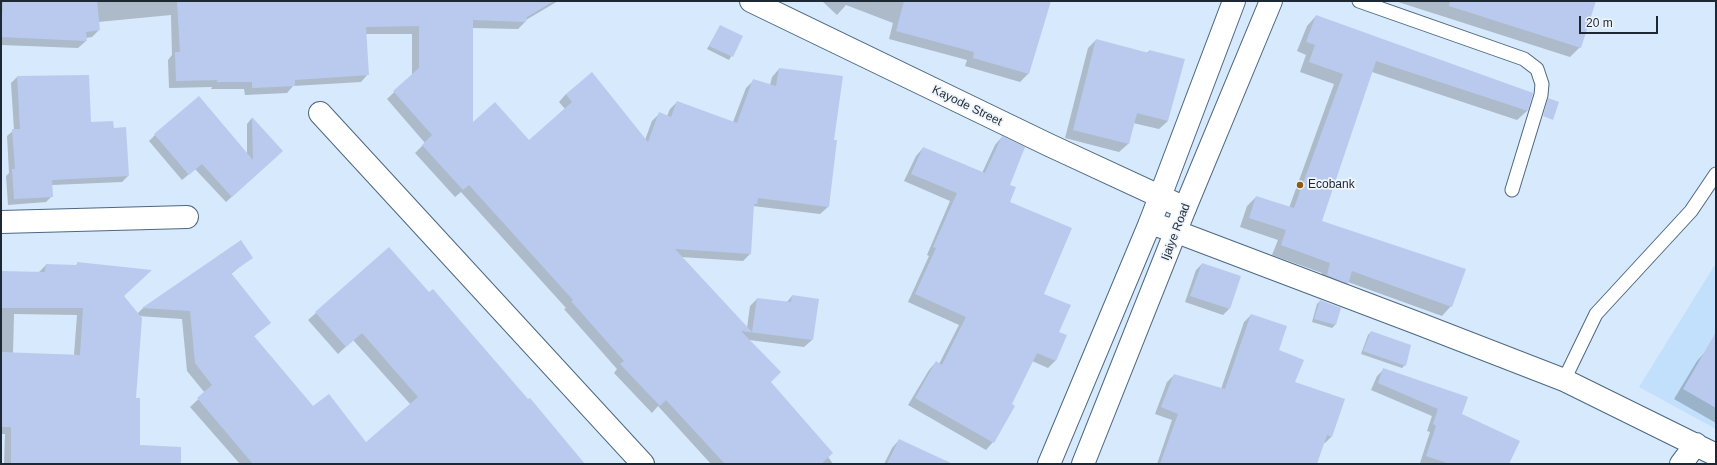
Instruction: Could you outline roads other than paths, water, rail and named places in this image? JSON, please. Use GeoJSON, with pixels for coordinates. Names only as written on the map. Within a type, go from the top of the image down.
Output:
{"type":"FeatureCollection","features":[{"type":"Feature","properties":{"kind":"street","name":"Kayode Street"},"geometry":{"type":"LineString","coordinates":[[751,1],[1042,142],[1185,208]]}},
{"type":"Feature","properties":{"kind":"street"},"geometry":{"type":"LineString","coordinates":[[1049,464],[1150,223],[1234,1]]}},
{"type":"Feature","properties":{"kind":"street","name":"Ijaiye Road"},"geometry":{"type":"LineString","coordinates":[[1083,464],[1177,232],[1185,208],[1271,1]]}},
{"type":"Feature","properties":{"kind":"street"},"geometry":{"type":"LineString","coordinates":[[320,113],[643,464]]}},
{"type":"Feature","properties":{"kind":"street"},"geometry":{"type":"LineString","coordinates":[[1,222],[187,217]]}},
{"type":"Feature","properties":{"kind":"street"},"geometry":{"type":"LineString","coordinates":[[1150,223],[1564,380],[1716,454]]}},
{"type":"Feature","properties":{"kind":"street"},"geometry":{"type":"LineString","coordinates":[[1681,464],[1696,444]]}},
{"type":"Feature","properties":{"kind":"lane"},"geometry":{"type":"LineString","coordinates":[[1359,1],[1524,59],[1537,69],[1542,84],[1541,95],[1512,190]]}},
{"type":"Feature","properties":{"kind":"lane"},"geometry":{"type":"LineString","coordinates":[[1564,380],[1596,314],[1691,211],[1716,174]]}},
{"type":"Feature","properties":{"kind":"place","name":"Ecobank"},"geometry":{"type":"Point","coordinates":[1300,185]}}]}
